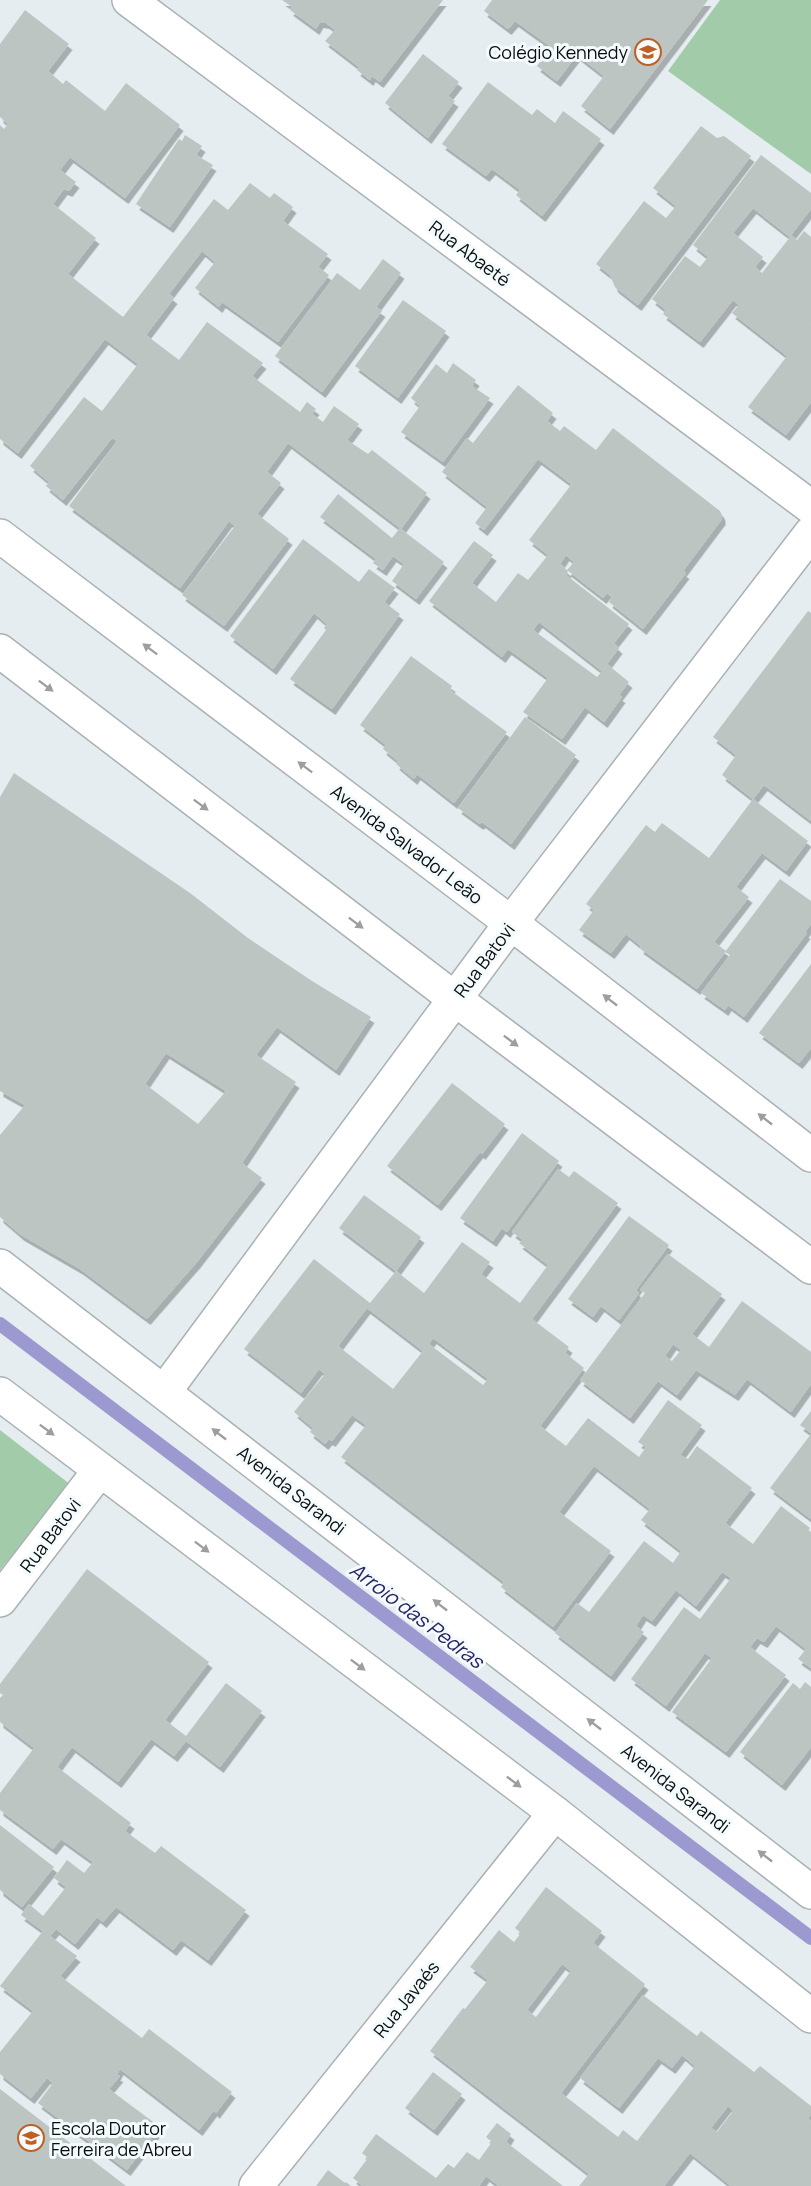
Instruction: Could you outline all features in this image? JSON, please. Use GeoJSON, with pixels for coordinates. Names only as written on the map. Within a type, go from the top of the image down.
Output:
{"type":"FeatureCollection","features":[{"type":"Feature","properties":{"kind":"street","name":"Rua Abaeté"},"geometry":{"type":"LineString","coordinates":[[129,0],[811,507]]}},
{"type":"Feature","properties":{"kind":"street","name":"Rua Batovi"},"geometry":{"type":"LineString","coordinates":[[164,1392],[511,923],[811,533]]}},
{"type":"Feature","properties":{"kind":"street","name":"Avenida Salvador Leão"},"geometry":{"type":"LineString","coordinates":[[0,536],[511,923],[811,1155]]}},
{"type":"Feature","properties":{"kind":"street"},"geometry":{"type":"LineString","coordinates":[[0,651],[455,999],[811,1267]]}},
{"type":"Feature","properties":{"kind":"street","name":"Avenida Sarandi"},"geometry":{"type":"LineString","coordinates":[[0,1266],[811,1892]]}},
{"type":"Feature","properties":{"kind":"street"},"geometry":{"type":"LineString","coordinates":[[0,1394],[555,1813],[811,2016]]}},
{"type":"Feature","properties":{"kind":"street","name":"Rua Batovi"},"geometry":{"type":"LineString","coordinates":[[0,1600],[100,1470]]}},
{"type":"Feature","properties":{"kind":"street","name":"Rua Javaés"},"geometry":{"type":"LineString","coordinates":[[256,2186],[555,1813]]}},
{"type":"Feature","properties":{"kind":"green space"},"geometry":{"type":"Polygon","coordinates":[[[720,0],[811,0],[811,174],[668,71],[720,0]]]}},
{"type":"Feature","properties":{"kind":"green space"},"geometry":{"type":"Polygon","coordinates":[[[0,1430],[71,1485],[0,1570],[0,1430]]]}},
{"type":"Feature","properties":{"kind":"building"},"geometry":{"type":"Polygon","coordinates":[[[282,0],[443,0],[380,82],[372,76],[370,80],[357,70],[359,67],[325,41],[335,30],[326,23],[320,22],[316,29],[290,10],[292,7],[282,0]]]}},
{"type":"Feature","properties":{"kind":"building"},"geometry":{"type":"Polygon","coordinates":[[[492,0],[708,0],[610,129],[581,106],[604,76],[577,55],[557,81],[537,66],[551,47],[515,21],[508,29],[484,11],[492,0]]]}},
{"type":"Feature","properties":{"kind":"building"},"geometry":{"type":"Polygon","coordinates":[[[25,10],[69,44],[48,71],[63,84],[66,80],[105,111],[126,83],[180,125],[125,198],[70,157],[60,170],[76,182],[69,191],[64,189],[53,204],[96,238],[68,274],[123,317],[214,199],[228,210],[250,183],[270,198],[274,193],[293,207],[283,221],[328,254],[318,267],[329,275],[278,342],[222,302],[219,307],[195,288],[215,262],[202,251],[169,294],[174,298],[146,335],[179,360],[207,322],[263,363],[252,376],[300,412],[307,402],[316,409],[312,414],[323,422],[334,406],[359,424],[347,440],[368,454],[372,450],[427,493],[401,529],[444,562],[416,599],[392,581],[404,564],[393,556],[383,570],[373,563],[376,559],[320,517],[338,494],[392,538],[400,528],[288,443],[267,472],[281,483],[257,514],[289,539],[224,626],[182,595],[235,526],[229,521],[180,588],[69,506],[117,441],[112,438],[63,500],[46,486],[49,482],[30,466],[84,397],[102,411],[138,364],[105,339],[18,453],[0,439],[0,125],[4,129],[8,124],[0,117],[0,44],[25,10]]]}},
{"type":"Feature","properties":{"kind":"building"},"geometry":{"type":"Polygon","coordinates":[[[423,54],[459,82],[448,96],[455,101],[428,138],[385,103],[423,54]]]}},
{"type":"Feature","properties":{"kind":"building"},"geometry":{"type":"Polygon","coordinates":[[[488,82],[532,115],[537,109],[555,123],[563,111],[601,139],[542,216],[516,195],[520,190],[492,169],[486,176],[442,144],[488,82]]]}},
{"type":"Feature","properties":{"kind":"building"},"geometry":{"type":"Polygon","coordinates":[[[701,126],[717,138],[724,136],[751,156],[638,305],[615,287],[610,275],[596,264],[644,201],[666,218],[676,206],[653,188],[701,126]]]}},
{"type":"Feature","properties":{"kind":"building"},"geometry":{"type":"Polygon","coordinates":[[[185,135],[202,146],[196,155],[213,165],[170,227],[136,204],[179,139],[182,141],[185,135]]]}},
{"type":"Feature","properties":{"kind":"building"},"geometry":{"type":"Polygon","coordinates":[[[761,155],[811,193],[811,209],[791,235],[797,240],[804,231],[811,237],[811,323],[806,330],[811,324],[811,402],[786,435],[748,407],[787,356],[732,313],[739,305],[733,300],[700,342],[663,314],[666,310],[652,299],[685,256],[700,267],[708,257],[693,245],[761,155]],[[753,208],[733,233],[763,257],[755,267],[762,273],[790,237],[753,208]]]}},
{"type":"Feature","properties":{"kind":"building"},"geometry":{"type":"Polygon","coordinates":[[[383,259],[401,273],[376,307],[382,311],[322,392],[275,356],[337,273],[360,290],[383,259]]]}},
{"type":"Feature","properties":{"kind":"building"},"geometry":{"type":"Polygon","coordinates":[[[403,300],[446,331],[398,398],[355,366],[403,300]]]}},
{"type":"Feature","properties":{"kind":"building"},"geometry":{"type":"Polygon","coordinates":[[[453,363],[476,380],[472,386],[490,398],[443,462],[401,432],[420,406],[411,398],[436,364],[447,373],[453,363]]]}},
{"type":"Feature","properties":{"kind":"building"},"geometry":{"type":"Polygon","coordinates":[[[518,385],[553,413],[547,421],[560,431],[564,426],[596,450],[613,428],[720,511],[722,515],[722,519],[683,571],[686,573],[643,629],[609,602],[612,597],[607,593],[603,598],[567,570],[574,562],[566,555],[560,564],[568,571],[566,575],[629,624],[614,643],[619,648],[607,664],[629,682],[619,695],[622,697],[604,722],[585,707],[562,739],[523,712],[548,678],[508,649],[502,657],[429,601],[474,541],[493,555],[472,583],[496,602],[518,573],[528,580],[548,555],[529,540],[571,485],[538,459],[484,530],[475,523],[487,507],[442,472],[467,438],[473,443],[518,385]],[[539,622],[533,630],[597,677],[602,671],[539,622]]]}},
{"type":"Feature","properties":{"kind":"building"},"geometry":{"type":"Polygon","coordinates":[[[303,539],[359,582],[369,569],[395,588],[384,602],[400,614],[332,709],[290,679],[326,630],[324,628],[327,624],[314,613],[273,669],[230,636],[303,539]]]}},
{"type":"Feature","properties":{"kind":"building"},"geometry":{"type":"Polygon","coordinates":[[[808,611],[811,613],[811,821],[764,785],[753,799],[722,775],[736,755],[713,737],[808,611]]]}},
{"type":"Feature","properties":{"kind":"building"},"geometry":{"type":"Polygon","coordinates":[[[411,656],[452,686],[450,690],[507,732],[454,803],[417,774],[414,779],[396,764],[398,761],[383,749],[386,745],[360,725],[411,656]]]}},
{"type":"Feature","properties":{"kind":"building"},"geometry":{"type":"Polygon","coordinates":[[[525,717],[576,755],[511,844],[482,822],[480,824],[458,808],[525,717]]]}},
{"type":"Feature","properties":{"kind":"building"},"geometry":{"type":"Polygon","coordinates":[[[14,773],[190,893],[248,938],[371,1017],[336,1070],[277,1027],[256,1055],[296,1082],[242,1163],[262,1178],[197,1262],[147,1319],[80,1269],[21,1235],[0,1217],[0,1135],[25,1105],[0,1091],[0,797],[14,773]],[[166,1053],[145,1084],[198,1124],[226,1091],[166,1053]]]}},
{"type":"Feature","properties":{"kind":"building"},"geometry":{"type":"Polygon","coordinates":[[[753,799],[808,841],[786,871],[762,853],[736,887],[749,897],[714,942],[726,951],[697,989],[640,948],[641,946],[626,934],[611,953],[579,930],[594,910],[586,904],[646,825],[655,832],[662,823],[709,858],[753,799]]]}},
{"type":"Feature","properties":{"kind":"building"},"geometry":{"type":"Polygon","coordinates":[[[780,879],[811,901],[811,924],[805,932],[807,933],[744,1017],[728,1005],[725,1010],[701,993],[730,955],[725,952],[780,879]]]}},
{"type":"Feature","properties":{"kind":"building"},"geometry":{"type":"Polygon","coordinates":[[[811,964],[811,1048],[799,1063],[759,1033],[811,964]]]}},
{"type":"Feature","properties":{"kind":"building"},"geometry":{"type":"Polygon","coordinates":[[[452,1083],[505,1124],[438,1205],[387,1166],[452,1083]]]}},
{"type":"Feature","properties":{"kind":"building"},"geometry":{"type":"Polygon","coordinates":[[[522,1133],[559,1161],[507,1232],[502,1228],[493,1241],[460,1218],[522,1133]]]}},
{"type":"Feature","properties":{"kind":"building"},"geometry":{"type":"Polygon","coordinates":[[[558,1169],[569,1177],[574,1171],[618,1203],[532,1319],[569,1347],[565,1353],[584,1368],[540,1426],[566,1446],[588,1418],[639,1457],[646,1447],[638,1442],[668,1400],[702,1425],[680,1455],[688,1459],[697,1446],[752,1488],[725,1523],[753,1544],[781,1506],[810,1528],[808,1531],[811,1533],[811,1668],[798,1659],[806,1649],[776,1626],[764,1642],[757,1638],[750,1647],[786,1675],[726,1752],[672,1712],[712,1658],[705,1653],[666,1706],[631,1679],[684,1607],[700,1619],[731,1578],[722,1572],[696,1606],[676,1590],[652,1621],[643,1615],[636,1626],[644,1632],[611,1676],[555,1633],[577,1603],[589,1612],[644,1541],[673,1563],[681,1551],[641,1520],[650,1509],[594,1466],[559,1512],[611,1551],[553,1627],[501,1587],[504,1582],[341,1457],[366,1425],[352,1415],[332,1441],[329,1439],[325,1444],[310,1432],[313,1428],[294,1412],[325,1374],[319,1369],[301,1393],[244,1349],[314,1259],[370,1303],[396,1271],[424,1293],[462,1242],[490,1262],[481,1274],[520,1303],[548,1265],[519,1243],[523,1240],[512,1232],[558,1169]],[[367,1308],[338,1346],[393,1389],[423,1351],[367,1308]],[[433,1338],[429,1344],[483,1385],[488,1379],[433,1338]]]}},
{"type":"Feature","properties":{"kind":"building"},"geometry":{"type":"Polygon","coordinates":[[[364,1195],[421,1237],[396,1271],[339,1228],[364,1195]]]}},
{"type":"Feature","properties":{"kind":"building"},"geometry":{"type":"Polygon","coordinates":[[[629,1216],[669,1245],[636,1290],[639,1293],[619,1320],[601,1306],[593,1317],[568,1299],[629,1216]]]}},
{"type":"Feature","properties":{"kind":"building"},"geometry":{"type":"Polygon","coordinates":[[[668,1254],[722,1294],[692,1334],[709,1347],[742,1301],[811,1352],[811,1384],[791,1412],[747,1379],[735,1395],[696,1370],[677,1395],[658,1381],[630,1418],[580,1380],[645,1293],[640,1290],[668,1254]],[[673,1344],[665,1356],[672,1361],[681,1350],[673,1344]]]}},
{"type":"Feature","properties":{"kind":"building"},"geometry":{"type":"Polygon","coordinates":[[[811,1411],[811,1433],[800,1425],[811,1411]]]}},
{"type":"Feature","properties":{"kind":"building"},"geometry":{"type":"Polygon","coordinates":[[[811,1434],[811,1519],[770,1488],[811,1434]]]}},
{"type":"Feature","properties":{"kind":"building"},"geometry":{"type":"Polygon","coordinates":[[[87,1569],[209,1662],[165,1720],[186,1736],[226,1683],[262,1711],[220,1767],[186,1741],[174,1756],[151,1739],[118,1782],[72,1747],[57,1767],[131,1823],[125,1831],[155,1853],[161,1846],[246,1910],[208,1960],[181,1940],[173,1950],[116,1907],[103,1922],[97,1917],[75,1944],[56,1929],[50,1936],[77,1956],[60,1976],[142,2038],[149,2029],[232,2092],[199,2130],[120,2069],[117,2075],[120,2076],[109,2089],[160,2127],[127,2170],[38,2103],[53,2083],[47,2078],[31,2098],[0,2074],[0,2052],[33,2011],[0,1986],[43,1931],[21,1915],[29,1904],[43,1916],[66,1887],[54,1878],[67,1860],[84,1873],[93,1862],[61,1839],[53,1849],[0,1810],[0,1793],[34,1748],[0,1722],[0,1698],[3,1695],[0,1693],[0,1684],[87,1569]]]}},
{"type":"Feature","properties":{"kind":"building"},"geometry":{"type":"Polygon","coordinates":[[[805,1682],[811,1687],[811,1747],[782,1785],[740,1752],[793,1683],[800,1689],[805,1682]]]}},
{"type":"Feature","properties":{"kind":"building"},"geometry":{"type":"Polygon","coordinates":[[[0,1825],[54,1867],[22,1907],[0,1890],[0,1825]]]}},
{"type":"Feature","properties":{"kind":"building"},"geometry":{"type":"Polygon","coordinates":[[[546,1887],[602,1931],[593,1943],[645,1984],[561,2093],[618,2137],[623,2130],[637,2141],[695,2066],[682,2055],[672,2068],[658,2058],[619,2108],[580,2078],[643,1995],[697,2036],[701,2031],[754,2072],[760,2066],[811,2106],[811,2115],[808,2118],[811,2121],[811,2186],[731,2186],[690,2153],[664,2186],[579,2186],[589,2174],[430,2051],[488,1980],[470,1967],[499,1930],[514,1942],[521,1933],[515,1928],[546,1887]],[[562,1964],[527,2010],[536,2017],[571,1971],[562,1964]],[[728,2106],[711,2128],[717,2132],[733,2111],[728,2106]]]}},
{"type":"Feature","properties":{"kind":"building"},"geometry":{"type":"Polygon","coordinates":[[[433,2072],[462,2094],[434,2130],[405,2108],[433,2072]]]}},
{"type":"Feature","properties":{"kind":"building","name":"Escola Doutor Ferreira de Abreu"},"geometry":{"type":"Polygon","coordinates":[[[0,2089],[126,2186],[0,2186],[0,2089]]]}},
{"type":"Feature","properties":{"kind":"building"},"geometry":{"type":"Polygon","coordinates":[[[497,2123],[511,2134],[506,2142],[563,2186],[499,2186],[486,2176],[479,2186],[363,2186],[353,2178],[368,2158],[362,2153],[376,2134],[436,2178],[448,2164],[454,2168],[467,2152],[479,2160],[492,2142],[486,2137],[497,2123]]]}},
{"type":"Feature","properties":{"kind":"building"},"geometry":{"type":"Polygon","coordinates":[[[328,2170],[345,2183],[351,2186],[316,2186],[328,2170]]]}},
{"type":"Feature","properties":{"kind":"waterway","name":"Arroio das Pedras"},"geometry":{"type":"LineString","coordinates":[[0,1324],[811,1938]]}},
{"type":"Feature","properties":{"kind":"place","name":"Colégio Kennedy"},"geometry":{"type":"Point","coordinates":[648,52]}},
{"type":"Feature","properties":{"kind":"place","name":"Escola Doutor Ferreira de Abreu"},"geometry":{"type":"Point","coordinates":[31,2138]}}]}
